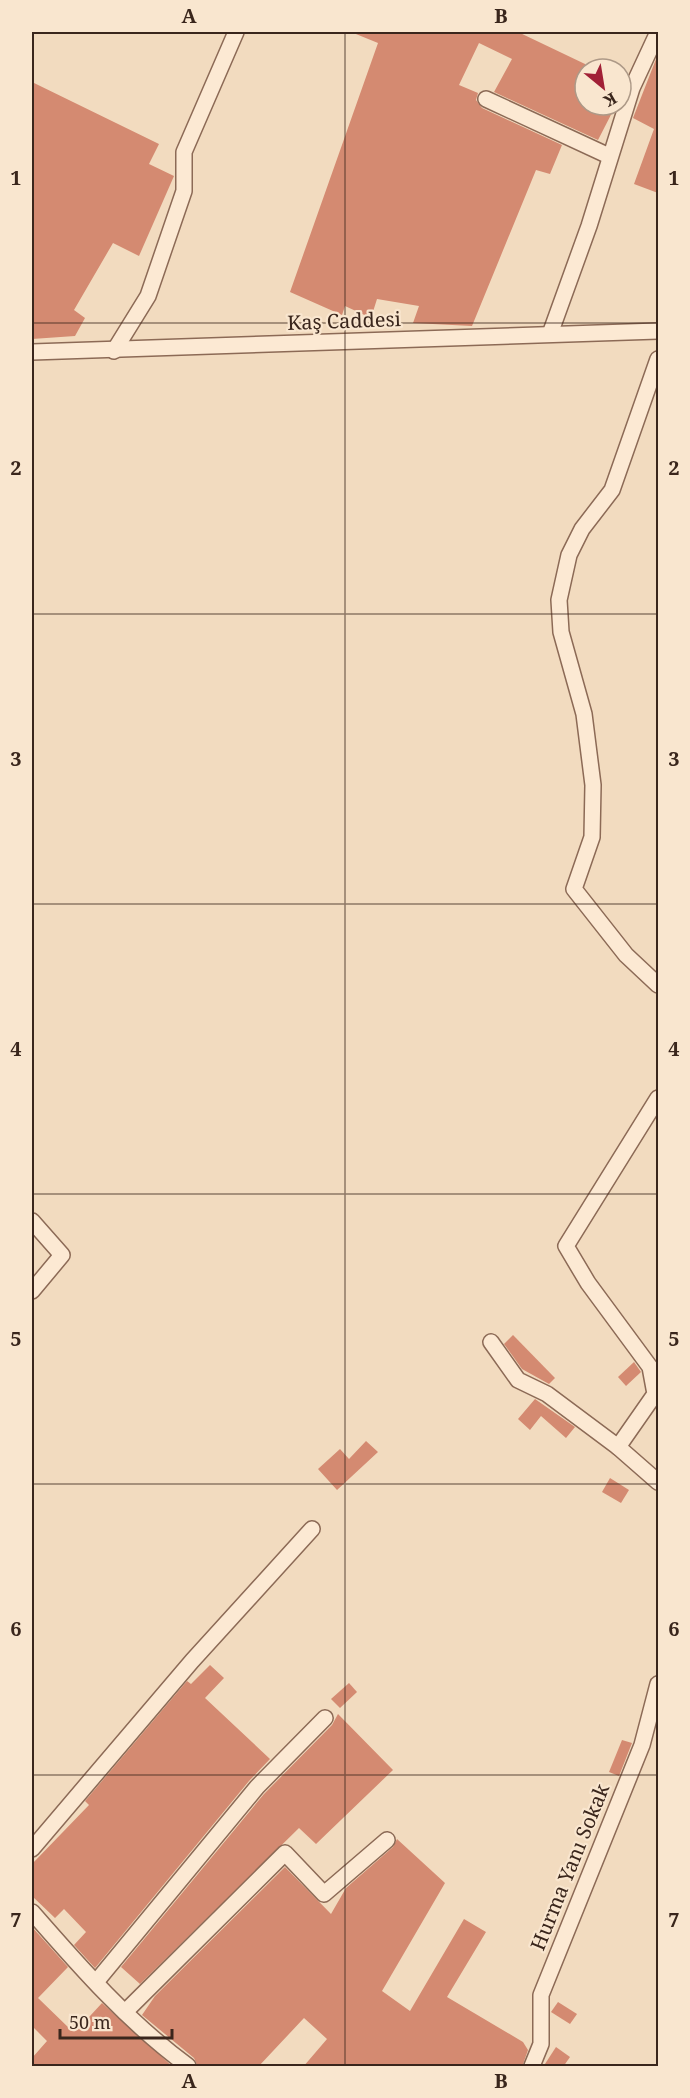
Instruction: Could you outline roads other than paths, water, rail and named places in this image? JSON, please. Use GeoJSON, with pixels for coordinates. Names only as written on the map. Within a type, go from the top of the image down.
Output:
{"type":"FeatureCollection","features":[{"type":"Feature","properties":{"kind":"street"},"geometry":{"type":"LineString","coordinates":[[114,351],[148,296],[184,191],[184,152],[236,32]]}},
{"type":"Feature","properties":{"kind":"street"},"geometry":{"type":"LineString","coordinates":[[550,334],[589,226],[632,88],[658,32]]}},
{"type":"Feature","properties":{"kind":"street"},"geometry":{"type":"LineString","coordinates":[[486,99],[609,156]]}},
{"type":"Feature","properties":{"kind":"street","name":"Kaş Caddesi"},"geometry":{"type":"LineString","coordinates":[[32,352],[658,332]]}},
{"type":"Feature","properties":{"kind":"street"},"geometry":{"type":"LineString","coordinates":[[658,359],[612,490],[582,529],[569,555],[559,600],[561,632],[584,714],[593,785],[592,837],[574,889],[626,955],[658,985]]}},
{"type":"Feature","properties":{"kind":"street"},"geometry":{"type":"LineString","coordinates":[[618,1447],[655,1394],[650,1367],[588,1283],[566,1246],[658,1098]]}},
{"type":"Feature","properties":{"kind":"street"},"geometry":{"type":"LineString","coordinates":[[32,1221],[62,1255],[32,1291]]}},
{"type":"Feature","properties":{"kind":"street"},"geometry":{"type":"LineString","coordinates":[[491,1342],[518,1380],[547,1394],[618,1447],[658,1482]]}},
{"type":"Feature","properties":{"kind":"street"},"geometry":{"type":"LineString","coordinates":[[32,1849],[192,1661],[312,1529]]}},
{"type":"Feature","properties":{"kind":"street","name":"Hurma Yanı Sokak"},"geometry":{"type":"LineString","coordinates":[[532,2067],[541,2044],[541,1995],[642,1745],[658,1684]]}},
{"type":"Feature","properties":{"kind":"street"},"geometry":{"type":"LineString","coordinates":[[96,1982],[257,1787],[325,1718]]}},
{"type":"Feature","properties":{"kind":"street"},"geometry":{"type":"LineString","coordinates":[[125,2012],[285,1853],[324,1894],[387,1840]]}},
{"type":"Feature","properties":{"kind":"street"},"geometry":{"type":"LineString","coordinates":[[32,1912],[125,2012],[188,2067]]}}]}
